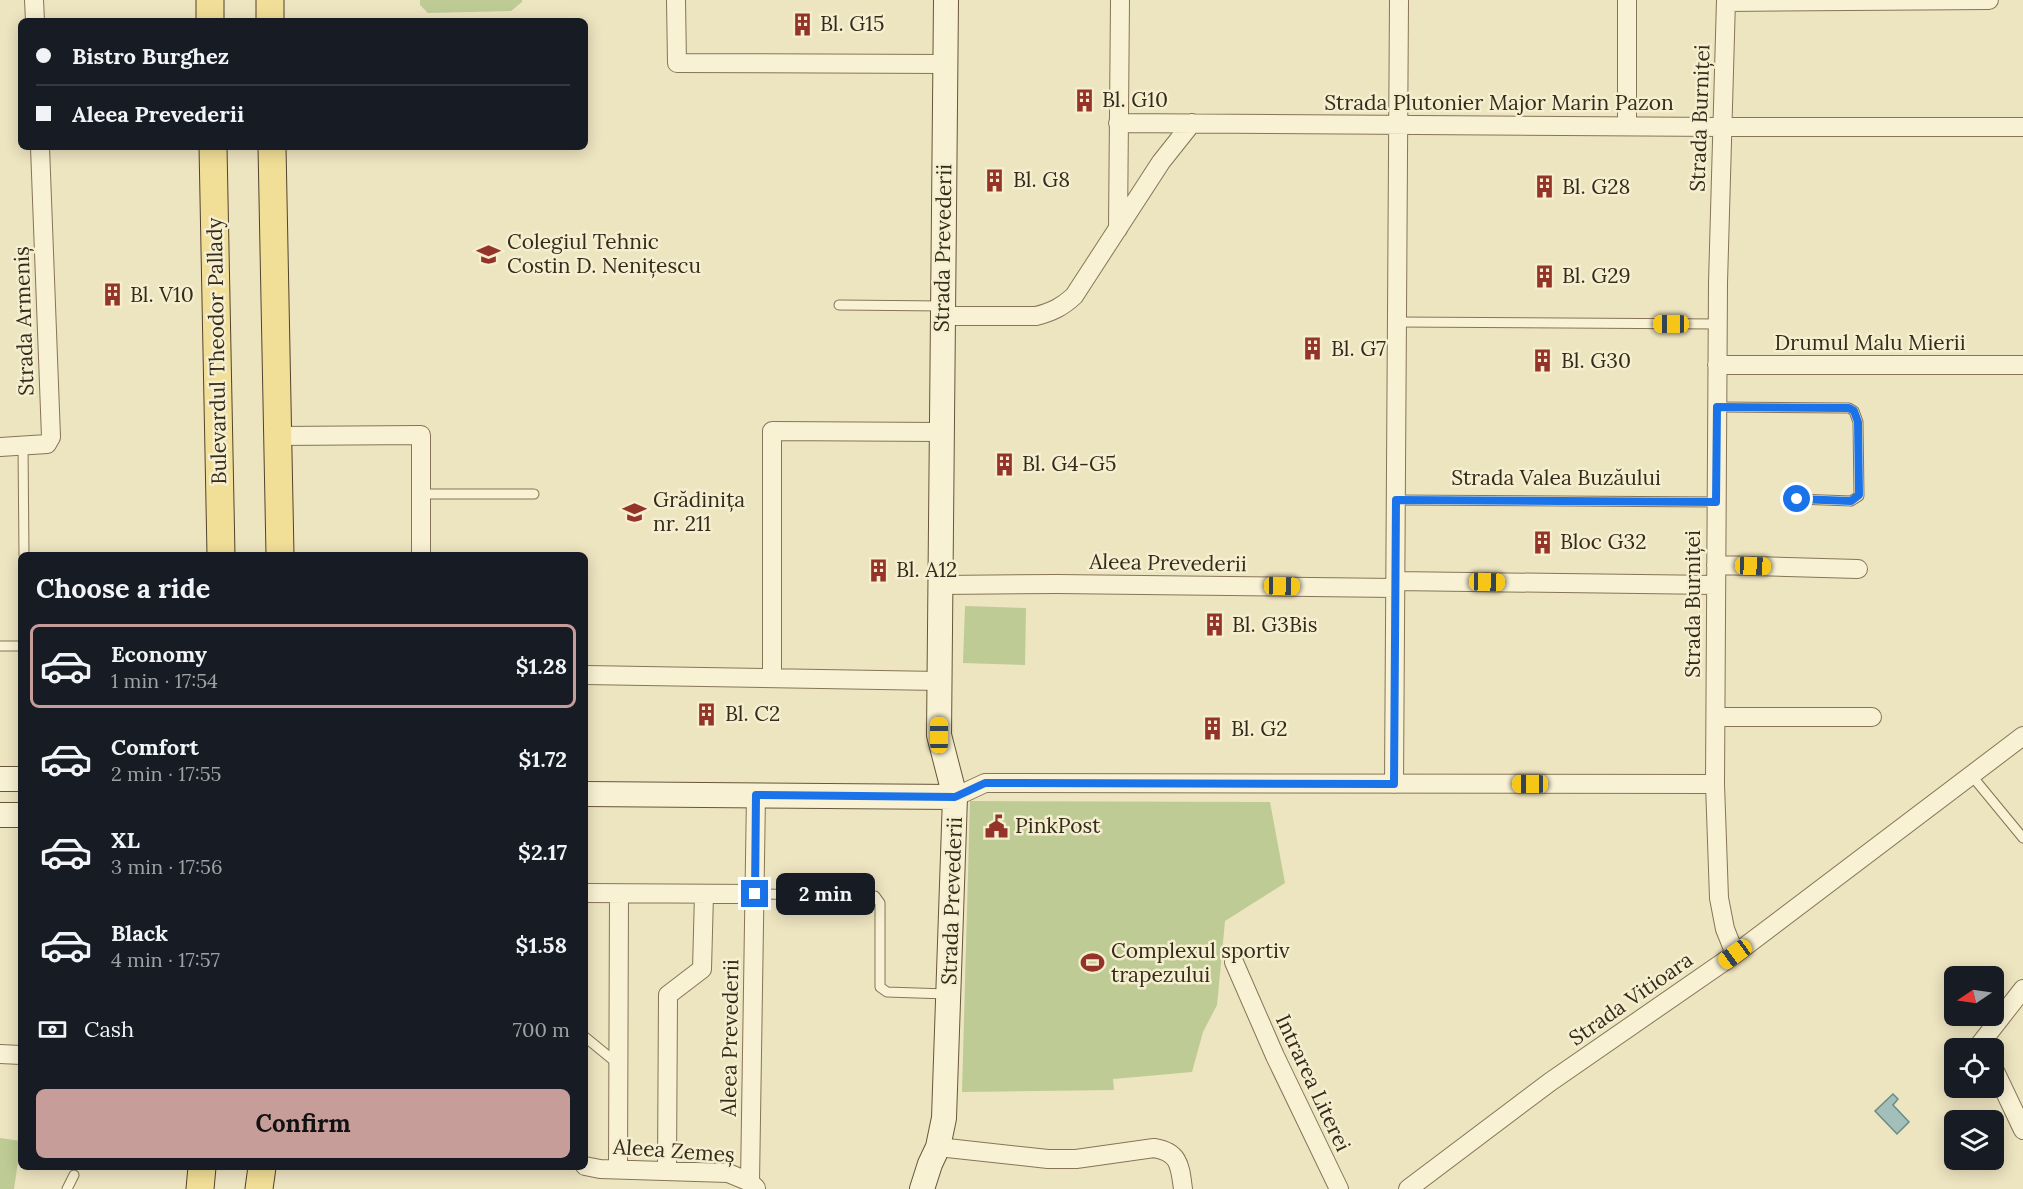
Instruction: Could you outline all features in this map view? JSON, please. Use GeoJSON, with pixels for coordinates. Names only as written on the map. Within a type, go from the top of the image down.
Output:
{"type":"FeatureCollection","features":[{"type":"Feature","properties":{"kind":"main road"},"geometry":{"type":"LineString","coordinates":[[210,0],[210,18]]}},
{"type":"Feature","properties":{"kind":"main road"},"geometry":{"type":"LineString","coordinates":[[270,0],[270,18]]}},
{"type":"Feature","properties":{"kind":"main road","name":"Bulevardul Theodor Pallady"},"geometry":{"type":"LineString","coordinates":[[213,150],[221,552]]}},
{"type":"Feature","properties":{"kind":"main road"},"geometry":{"type":"LineString","coordinates":[[272,150],[280,552]]}},
{"type":"Feature","properties":{"kind":"main road"},"geometry":{"type":"LineString","coordinates":[[200,1189],[202,1170]]}},
{"type":"Feature","properties":{"kind":"main road"},"geometry":{"type":"LineString","coordinates":[[260,1189],[262,1170]]}},
{"type":"Feature","properties":{"kind":"street"},"geometry":{"type":"LineString","coordinates":[[34,0],[34,18]]}},
{"type":"Feature","properties":{"kind":"street"},"geometry":{"type":"LineString","coordinates":[[676,0],[677,63],[945,64]]}},
{"type":"Feature","properties":{"kind":"street","name":"Strada Prevederii"},"geometry":{"type":"LineString","coordinates":[[922,1189],[942,1132],[946,1098],[955,797],[939,743],[946,0]]}},
{"type":"Feature","properties":{"kind":"street"},"geometry":{"type":"LineString","coordinates":[[1118,229],[1120,0]]}},
{"type":"Feature","properties":{"kind":"street"},"geometry":{"type":"LineString","coordinates":[[1394,784],[1399,0]]}},
{"type":"Feature","properties":{"kind":"street"},"geometry":{"type":"LineString","coordinates":[[1626,126],[1627,0]]}},
{"type":"Feature","properties":{"kind":"street"},"geometry":{"type":"LineString","coordinates":[[1726,1],[1989,0]]}},
{"type":"Feature","properties":{"kind":"street","name":"Strada Burniței"},"geometry":{"type":"LineString","coordinates":[[1726,1],[1717,324],[1716,784],[1720,906],[1725,929],[1735,954]]}},
{"type":"Feature","properties":{"kind":"street","name":"Strada Plutonier Major Marin Pazon"},"geometry":{"type":"LineString","coordinates":[[1118,123],[2023,127]]}},
{"type":"Feature","properties":{"kind":"street"},"geometry":{"type":"LineString","coordinates":[[943,311],[1036,316],[1051,313],[1061,307],[1074,296],[1161,162],[1192,123]]}},
{"type":"Feature","properties":{"kind":"street","name":"Strada Armeniș"},"geometry":{"type":"LineString","coordinates":[[0,447],[47,444],[51,437],[40,150]]}},
{"type":"Feature","properties":{"kind":"street","name":"Drumul Malu Mierii"},"geometry":{"type":"LineString","coordinates":[[1717,365],[2023,365]]}},
{"type":"Feature","properties":{"kind":"street"},"geometry":{"type":"LineString","coordinates":[[772,678],[772,431],[941,432]]}},
{"type":"Feature","properties":{"kind":"street"},"geometry":{"type":"LineString","coordinates":[[278,436],[421,435],[421,552]]}},
{"type":"Feature","properties":{"kind":"street"},"geometry":{"type":"LineString","coordinates":[[1716,565],[1858,569]]}},
{"type":"Feature","properties":{"kind":"street","name":"Aleea Prevederii"},"geometry":{"type":"LineString","coordinates":[[940,585],[1716,585]]}},
{"type":"Feature","properties":{"kind":"street"},"geometry":{"type":"LineString","coordinates":[[588,675],[939,681]]}},
{"type":"Feature","properties":{"kind":"street"},"geometry":{"type":"LineString","coordinates":[[1716,717],[1872,717]]}},
{"type":"Feature","properties":{"kind":"street","name":"Strada Vitioara"},"geometry":{"type":"LineString","coordinates":[[1408,1189],[1550,1082],[1735,954],[2023,736]]}},
{"type":"Feature","properties":{"kind":"street"},"geometry":{"type":"LineString","coordinates":[[0,779],[18,779]]}},
{"type":"Feature","properties":{"kind":"street"},"geometry":{"type":"LineString","coordinates":[[588,794],[955,797],[985,783],[1716,784]]}},
{"type":"Feature","properties":{"kind":"street","name":"Aleea Prevederii"},"geometry":{"type":"LineString","coordinates":[[753,1185],[756,795]]}},
{"type":"Feature","properties":{"kind":"street"},"geometry":{"type":"LineString","coordinates":[[0,815],[18,815]]}},
{"type":"Feature","properties":{"kind":"street"},"geometry":{"type":"LineString","coordinates":[[588,893],[755,894]]}},
{"type":"Feature","properties":{"kind":"street"},"geometry":{"type":"LineString","coordinates":[[618,1169],[619,894]]}},
{"type":"Feature","properties":{"kind":"street","name":"Aleea Prevederii"},"geometry":{"type":"LineString","coordinates":[[667,1170],[668,995],[702,969],[704,894]]}},
{"type":"Feature","properties":{"kind":"street","name":"Intrarea Literei"},"geometry":{"type":"LineString","coordinates":[[1234,962],[1271,1047],[1339,1189]]}},
{"type":"Feature","properties":{"kind":"street"},"geometry":{"type":"LineString","coordinates":[[1988,1038],[2023,989]]}},
{"type":"Feature","properties":{"kind":"street"},"geometry":{"type":"LineString","coordinates":[[0,1054],[18,1055]]}},
{"type":"Feature","properties":{"kind":"street"},"geometry":{"type":"LineString","coordinates":[[2004,1090],[2023,1130]]}},
{"type":"Feature","properties":{"kind":"street"},"geometry":{"type":"LineString","coordinates":[[938,1147],[1048,1159],[1076,1159],[1154,1148],[1170,1153],[1176,1160],[1183,1189]]}},
{"type":"Feature","properties":{"kind":"street","name":"Aleea Zemeș"},"geometry":{"type":"LineString","coordinates":[[588,1167],[600,1169],[728,1173],[753,1185]]}},
{"type":"Feature","properties":{"kind":"lane"},"geometry":{"type":"LineString","coordinates":[[839,305],[943,311]]}},
{"type":"Feature","properties":{"kind":"lane"},"geometry":{"type":"LineString","coordinates":[[1397,322],[1717,324]]}},
{"type":"Feature","properties":{"kind":"lane"},"geometry":{"type":"LineString","coordinates":[[1717,407],[1849,408],[1854,411],[1858,422],[1859,495],[1851,501],[1797,499]]}},
{"type":"Feature","properties":{"kind":"lane"},"geometry":{"type":"LineString","coordinates":[[23,446],[24,552]]}},
{"type":"Feature","properties":{"kind":"lane"},"geometry":{"type":"LineString","coordinates":[[421,494],[534,494]]}},
{"type":"Feature","properties":{"kind":"lane","name":"Strada Valea Buzăului"},"geometry":{"type":"LineString","coordinates":[[1396,500],[1716,502]]}},
{"type":"Feature","properties":{"kind":"lane"},"geometry":{"type":"LineString","coordinates":[[0,646],[18,646]]}},
{"type":"Feature","properties":{"kind":"lane"},"geometry":{"type":"LineString","coordinates":[[1971,776],[2023,838]]}},
{"type":"Feature","properties":{"kind":"lane"},"geometry":{"type":"LineString","coordinates":[[755,894],[875,896],[880,903],[880,987],[887,992],[949,994]]}},
{"type":"Feature","properties":{"kind":"lane"},"geometry":{"type":"LineString","coordinates":[[588,1040],[618,1065]]}},
{"type":"Feature","properties":{"kind":"lane"},"geometry":{"type":"LineString","coordinates":[[67,1189],[74,1175]]}},
{"type":"Feature","properties":{"kind":"green space"},"geometry":{"type":"Polygon","coordinates":[[[420,0],[522,0],[522,2],[511,11],[428,13],[420,5],[420,0]]]}},
{"type":"Feature","properties":{"kind":"green space"},"geometry":{"type":"Polygon","coordinates":[[[965,606],[1026,608],[1025,665],[963,663],[965,606]]]}},
{"type":"Feature","properties":{"kind":"green space","name":"Complexul sportiv trapezului"},"geometry":{"type":"Polygon","coordinates":[[[970,801],[1270,802],[1285,883],[1225,921],[1217,1005],[1203,1032],[1192,1072],[1113,1079],[1114,1090],[962,1092],[970,801]]]}},
{"type":"Feature","properties":{"kind":"green space"},"geometry":{"type":"Polygon","coordinates":[[[0,1138],[18,1141],[14,1189],[0,1189],[0,1138]]]}},
{"type":"Feature","properties":{"kind":"water"},"geometry":{"type":"Polygon","coordinates":[[[1893,1094],[1898,1099],[1893,1105],[1909,1122],[1897,1134],[1875,1111],[1893,1094]]]}},
{"type":"Feature","properties":{"kind":"place","name":"Bl. G15"},"geometry":{"type":"Point","coordinates":[802,24]}},
{"type":"Feature","properties":{"kind":"place","name":"Bl. G10"},"geometry":{"type":"Point","coordinates":[1084,100]}},
{"type":"Feature","properties":{"kind":"place","name":"Bl. G8"},"geometry":{"type":"Point","coordinates":[995,180]}},
{"type":"Feature","properties":{"kind":"place","name":"Bl. G28"},"geometry":{"type":"Point","coordinates":[1544,187]}},
{"type":"Feature","properties":{"kind":"place","name":"Colegiul Tehnic Costin D. Nenițescu"},"geometry":{"type":"Point","coordinates":[489,254]}},
{"type":"Feature","properties":{"kind":"place","name":"Bl. G29"},"geometry":{"type":"Point","coordinates":[1544,276]}},
{"type":"Feature","properties":{"kind":"place","name":"Bl. V10"},"geometry":{"type":"Point","coordinates":[112,295]}},
{"type":"Feature","properties":{"kind":"place","name":"Bl. G7"},"geometry":{"type":"Point","coordinates":[1313,349]}},
{"type":"Feature","properties":{"kind":"place","name":"Bl. G30"},"geometry":{"type":"Point","coordinates":[1543,361]}},
{"type":"Feature","properties":{"kind":"place","name":"Bl. G4-G5"},"geometry":{"type":"Point","coordinates":[1004,464]}},
{"type":"Feature","properties":{"kind":"place","name":"Grădinița nr. 211"},"geometry":{"type":"Point","coordinates":[635,512]}},
{"type":"Feature","properties":{"kind":"place","name":"Bloc G32"},"geometry":{"type":"Point","coordinates":[1542,542]}},
{"type":"Feature","properties":{"kind":"place","name":"Bl. A12"},"geometry":{"type":"Point","coordinates":[878,570]}},
{"type":"Feature","properties":{"kind":"place","name":"Bl. G3Bis"},"geometry":{"type":"Point","coordinates":[1214,625]}},
{"type":"Feature","properties":{"kind":"place","name":"Bl. C2"},"geometry":{"type":"Point","coordinates":[707,714]}},
{"type":"Feature","properties":{"kind":"place","name":"Bl. G2"},"geometry":{"type":"Point","coordinates":[1213,729]}},
{"type":"Feature","properties":{"kind":"place","name":"PinkPost"},"geometry":{"type":"Point","coordinates":[997,826]}},
{"type":"Feature","properties":{"kind":"place","name":"Complexul sportiv trapezului"},"geometry":{"type":"Point","coordinates":[1093,963]}},
{"type":"Feature","properties":{"kind":"route"},"geometry":{"type":"LineString","coordinates":[[755,894],[756,795],[955,797],[985,783],[1394,784],[1396,500],[1716,502],[1717,407],[1849,408],[1854,411],[1858,422],[1859,495],[1851,501],[1797,499]]}}]}
